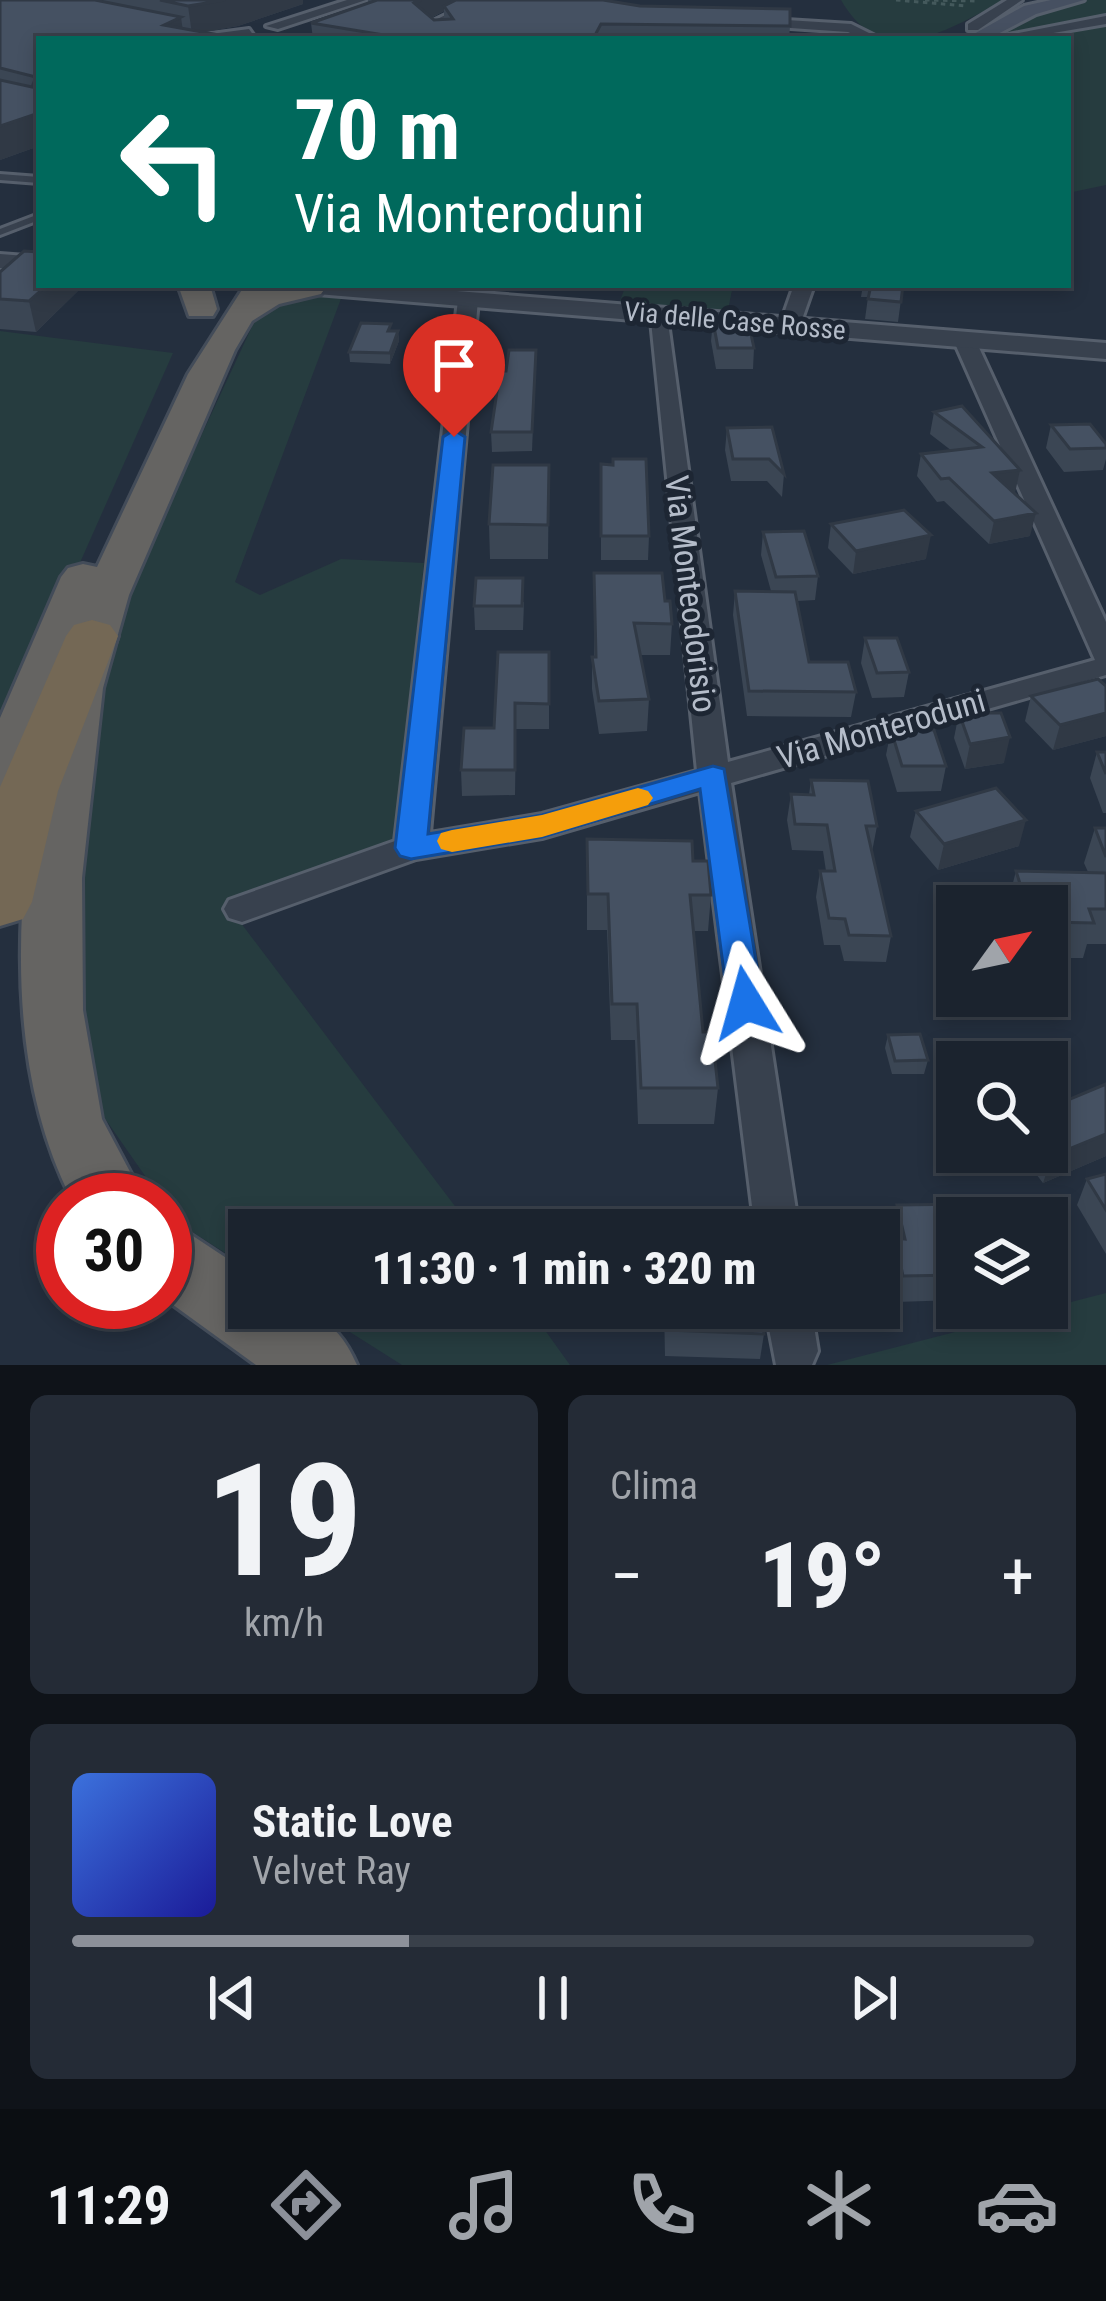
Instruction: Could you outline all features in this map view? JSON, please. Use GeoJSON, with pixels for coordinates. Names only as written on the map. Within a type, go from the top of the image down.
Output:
{"type":"FeatureCollection","features":[{"type":"Feature","properties":{"kind":"highway"},"geometry":{"type":"LineString","coordinates":[[0,778],[213,299],[251,288]]}},
{"type":"Feature","properties":{"kind":"highway"},"geometry":{"type":"LineString","coordinates":[[213,299],[268,297],[302,288]]}},
{"type":"Feature","properties":{"kind":"highway"},"geometry":{"type":"LineString","coordinates":[[0,902],[28,790],[195,397],[213,299]]}},
{"type":"Feature","properties":{"kind":"highway"},"geometry":{"type":"LineString","coordinates":[[92,636],[63,784],[53,954],[64,1098],[75,1136],[95,1173]]}},
{"type":"Feature","properties":{"kind":"highway"},"geometry":{"type":"LineString","coordinates":[[192,1276],[319,1365]]}},
{"type":"Feature","properties":{"kind":"main road"},"geometry":{"type":"LineString","coordinates":[[973,33],[1004,11],[1047,0]]}},
{"type":"Feature","properties":{"kind":"main road"},"geometry":{"type":"LineString","coordinates":[[973,33],[1030,10],[1075,0]]}},
{"type":"Feature","properties":{"kind":"street"},"geometry":{"type":"LineString","coordinates":[[226,36],[273,33],[360,0]]}},
{"type":"Feature","properties":{"kind":"street"},"geometry":{"type":"LineString","coordinates":[[439,36],[426,28],[486,0]]}},
{"type":"Feature","properties":{"kind":"street"},"geometry":{"type":"LineString","coordinates":[[973,33],[1009,4]]}},
{"type":"Feature","properties":{"kind":"street"},"geometry":{"type":"LineString","coordinates":[[273,33],[323,12]]}},
{"type":"Feature","properties":{"kind":"street"},"geometry":{"type":"LineString","coordinates":[[743,20],[851,28],[868,36]]}},
{"type":"Feature","properties":{"kind":"street"},"geometry":{"type":"LineString","coordinates":[[1013,36],[1106,20]]}},
{"type":"Feature","properties":{"kind":"street"},"geometry":{"type":"LineString","coordinates":[[181,31],[205,36]]}},
{"type":"Feature","properties":{"kind":"street"},"geometry":{"type":"LineString","coordinates":[[0,261],[36,264]]}},
{"type":"Feature","properties":{"kind":"street","name":"Via delle Case Rosse"},"geometry":{"type":"LineString","coordinates":[[332,288],[1106,351]]}},
{"type":"Feature","properties":{"kind":"street"},"geometry":{"type":"LineString","coordinates":[[790,325],[803,288]]}},
{"type":"Feature","properties":{"kind":"street"},"geometry":{"type":"LineString","coordinates":[[411,848],[468,300]]}},
{"type":"Feature","properties":{"kind":"street","name":"Via Monteodorisio"},"geometry":{"type":"LineString","coordinates":[[657,315],[713,776],[774,1209]]}},
{"type":"Feature","properties":{"kind":"street"},"geometry":{"type":"LineString","coordinates":[[964,339],[1106,654]]}},
{"type":"Feature","properties":{"kind":"street","name":"Via Monteroduni"},"geometry":{"type":"LineString","coordinates":[[242,909],[411,848],[542,826],[1106,666]]}},
{"type":"Feature","properties":{"kind":"lane"},"geometry":{"type":"LineString","coordinates":[[0,176],[36,181]]}},
{"type":"Feature","properties":{"kind":"lane"},"geometry":{"type":"LineString","coordinates":[[0,232],[36,217]]}},
{"type":"Feature","properties":{"kind":"path"},"geometry":{"type":"LineString","coordinates":[[896,0],[1009,4]]}},
{"type":"Feature","properties":{"kind":"path"},"geometry":{"type":"LineString","coordinates":[[925,0],[984,0]]}},
{"type":"Feature","properties":{"kind":"green space"},"geometry":{"type":"Polygon","coordinates":[[[841,0],[1005,0],[927,36],[877,36],[858,23],[841,0]]]}},
{"type":"Feature","properties":{"kind":"green space"},"geometry":{"type":"Polygon","coordinates":[[[1074,0],[1106,0],[1106,185],[1071,192],[1071,36],[976,36],[1074,0]]]}},
{"type":"Feature","properties":{"kind":"green space"},"geometry":{"type":"Polygon","coordinates":[[[625,288],[732,288],[726,320],[616,311],[625,288]]]}},
{"type":"Feature","properties":{"kind":"green space"},"geometry":{"type":"Polygon","coordinates":[[[306,294],[342,296],[235,582],[260,595],[341,559],[424,563],[394,844],[225,902],[457,1209],[228,1209],[228,1255],[192,1232],[192,1173],[143,1173],[99,1110],[80,1009],[84,748],[128,593],[256,318],[280,300],[306,294]]]}},
{"type":"Feature","properties":{"kind":"green space"},"geometry":{"type":"Polygon","coordinates":[[[0,331],[173,353],[0,743],[0,331]]]}},
{"type":"Feature","properties":{"kind":"green space"},"geometry":{"type":"Polygon","coordinates":[[[1106,1293],[1106,1365],[827,1365],[966,1329],[1068,1329],[1068,1303],[1106,1293]]]}},
{"type":"Feature","properties":{"kind":"green space"},"geometry":{"type":"Polygon","coordinates":[[[345,1329],[544,1329],[570,1365],[402,1365],[345,1329]]]}},
{"type":"Feature","properties":{"kind":"building"},"geometry":{"type":"Polygon","coordinates":[[[0,0],[95,0],[181,17],[164,25],[224,36],[36,36],[36,77],[0,68],[0,0]]]}},
{"type":"Feature","properties":{"kind":"building"},"geometry":{"type":"Polygon","coordinates":[[[160,0],[225,0],[188,6],[160,0]]]}},
{"type":"Feature","properties":{"kind":"building"},"geometry":{"type":"Polygon","coordinates":[[[377,0],[421,0],[414,3],[434,20],[453,19],[444,6],[456,0],[603,0],[640,6],[790,9],[790,26],[601,24],[595,36],[390,36],[311,23],[377,0]]]}},
{"type":"Feature","properties":{"kind":"building"},"geometry":{"type":"Polygon","coordinates":[[[36,77],[36,114],[0,126],[0,80],[32,87],[36,77]]]}},
{"type":"Feature","properties":{"kind":"building"},"geometry":{"type":"Polygon","coordinates":[[[24,251],[36,252],[36,288],[44,288],[29,301],[0,299],[0,272],[24,251]]]}},
{"type":"Feature","properties":{"kind":"building"},"geometry":{"type":"Polygon","coordinates":[[[870,288],[903,288],[901,302],[868,299],[870,288]]]}},
{"type":"Feature","properties":{"kind":"building"},"geometry":{"type":"Polygon","coordinates":[[[713,321],[748,321],[754,348],[718,348],[713,321]]]}},
{"type":"Feature","properties":{"kind":"building"},"geometry":{"type":"Polygon","coordinates":[[[361,323],[391,324],[388,331],[398,331],[390,353],[349,352],[361,323]]]}},
{"type":"Feature","properties":{"kind":"building"},"geometry":{"type":"Polygon","coordinates":[[[509,350],[536,350],[532,432],[491,432],[500,371],[506,371],[509,350]]]}},
{"type":"Feature","properties":{"kind":"building"},"geometry":{"type":"Polygon","coordinates":[[[962,406],[1020,470],[992,473],[1036,513],[994,521],[949,478],[941,479],[921,454],[982,447],[934,412],[962,406]]]}},
{"type":"Feature","properties":{"kind":"building"},"geometry":{"type":"Polygon","coordinates":[[[1090,424],[1106,448],[1070,449],[1051,425],[1090,424]]]}},
{"type":"Feature","properties":{"kind":"building"},"geometry":{"type":"Polygon","coordinates":[[[772,427],[784,474],[769,459],[733,459],[727,428],[772,427]]]}},
{"type":"Feature","properties":{"kind":"building"},"geometry":{"type":"Polygon","coordinates":[[[613,459],[646,459],[649,536],[601,536],[601,464],[613,465],[613,459]]]}},
{"type":"Feature","properties":{"kind":"building"},"geometry":{"type":"Polygon","coordinates":[[[493,465],[549,465],[548,525],[489,524],[493,465]]]}},
{"type":"Feature","properties":{"kind":"building"},"geometry":{"type":"Polygon","coordinates":[[[904,510],[931,535],[856,551],[831,524],[904,510]]]}},
{"type":"Feature","properties":{"kind":"building"},"geometry":{"type":"Polygon","coordinates":[[[804,531],[818,576],[776,577],[763,532],[804,531]]]}},
{"type":"Feature","properties":{"kind":"building"},"geometry":{"type":"Polygon","coordinates":[[[594,573],[662,573],[672,624],[634,623],[649,699],[599,701],[592,657],[596,657],[594,573]]]}},
{"type":"Feature","properties":{"kind":"building"},"geometry":{"type":"Polygon","coordinates":[[[476,578],[523,578],[522,606],[474,606],[476,578]]]}},
{"type":"Feature","properties":{"kind":"building"},"geometry":{"type":"Polygon","coordinates":[[[735,591],[795,592],[809,662],[848,662],[856,692],[749,691],[735,591]]]}},
{"type":"Feature","properties":{"kind":"building"},"geometry":{"type":"Polygon","coordinates":[[[865,638],[897,638],[909,672],[877,673],[865,638]]]}},
{"type":"Feature","properties":{"kind":"building"},"geometry":{"type":"Polygon","coordinates":[[[498,652],[549,652],[549,704],[515,703],[515,770],[461,770],[464,728],[494,728],[498,652]]]}},
{"type":"Feature","properties":{"kind":"building"},"geometry":{"type":"Polygon","coordinates":[[[1098,679],[1106,686],[1106,713],[1060,725],[1031,696],[1098,679]]]}},
{"type":"Feature","properties":{"kind":"building"},"geometry":{"type":"Polygon","coordinates":[[[959,713],[1001,713],[1010,737],[970,744],[959,713]]]}},
{"type":"Feature","properties":{"kind":"building"},"geometry":{"type":"Polygon","coordinates":[[[891,730],[934,730],[946,766],[902,766],[891,730]]]}},
{"type":"Feature","properties":{"kind":"building"},"geometry":{"type":"Polygon","coordinates":[[[1097,752],[1106,752],[1106,774],[1097,752]]]}},
{"type":"Feature","properties":{"kind":"building"},"geometry":{"type":"Polygon","coordinates":[[[811,780],[868,781],[877,826],[866,826],[891,936],[849,935],[845,919],[829,918],[820,871],[835,871],[827,825],[795,824],[791,794],[814,795],[811,780]]]}},
{"type":"Feature","properties":{"kind":"building"},"geometry":{"type":"Polygon","coordinates":[[[996,788],[1026,820],[944,844],[916,811],[996,788]]]}},
{"type":"Feature","properties":{"kind":"building"},"geometry":{"type":"Polygon","coordinates":[[[1095,828],[1106,828],[1106,857],[1095,828]]]}},
{"type":"Feature","properties":{"kind":"building"},"geometry":{"type":"Polygon","coordinates":[[[587,839],[692,841],[693,861],[708,861],[711,895],[690,895],[703,1032],[712,1032],[718,1088],[641,1088],[637,1004],[612,1004],[608,894],[588,894],[587,839]]]}},
{"type":"Feature","properties":{"kind":"building"},"geometry":{"type":"Polygon","coordinates":[[[1016,871],[1106,873],[1106,909],[1089,909],[1094,923],[1068,922],[1068,885],[1020,885],[1016,871]]]}},
{"type":"Feature","properties":{"kind":"building"},"geometry":{"type":"Polygon","coordinates":[[[920,1034],[928,1060],[895,1061],[888,1035],[920,1034]]]}},
{"type":"Feature","properties":{"kind":"building"},"geometry":{"type":"Polygon","coordinates":[[[1106,1084],[1106,1134],[1068,1149],[1068,1100],[1106,1084]]]}},
{"type":"Feature","properties":{"kind":"building"},"geometry":{"type":"Polygon","coordinates":[[[1106,1174],[1106,1210],[1087,1179],[1106,1174]]]}},
{"type":"Feature","properties":{"kind":"building"},"geometry":{"type":"Polygon","coordinates":[[[936,1204],[936,1275],[903,1276],[900,1238],[905,1239],[897,1205],[936,1204]]]}},
{"type":"Feature","properties":{"kind":"building"},"geometry":{"type":"Polygon","coordinates":[[[764,1329],[764,1334],[668,1330],[764,1329]]]}},
{"type":"Feature","properties":{"kind":"slow traffic"},"geometry":{"type":"LineString","coordinates":[[452,841],[542,826],[638,798]]}},
{"type":"Feature","properties":{"kind":"route"},"geometry":{"type":"LineString","coordinates":[[454,437],[411,848],[542,826],[713,776],[746,1003]]}}]}
